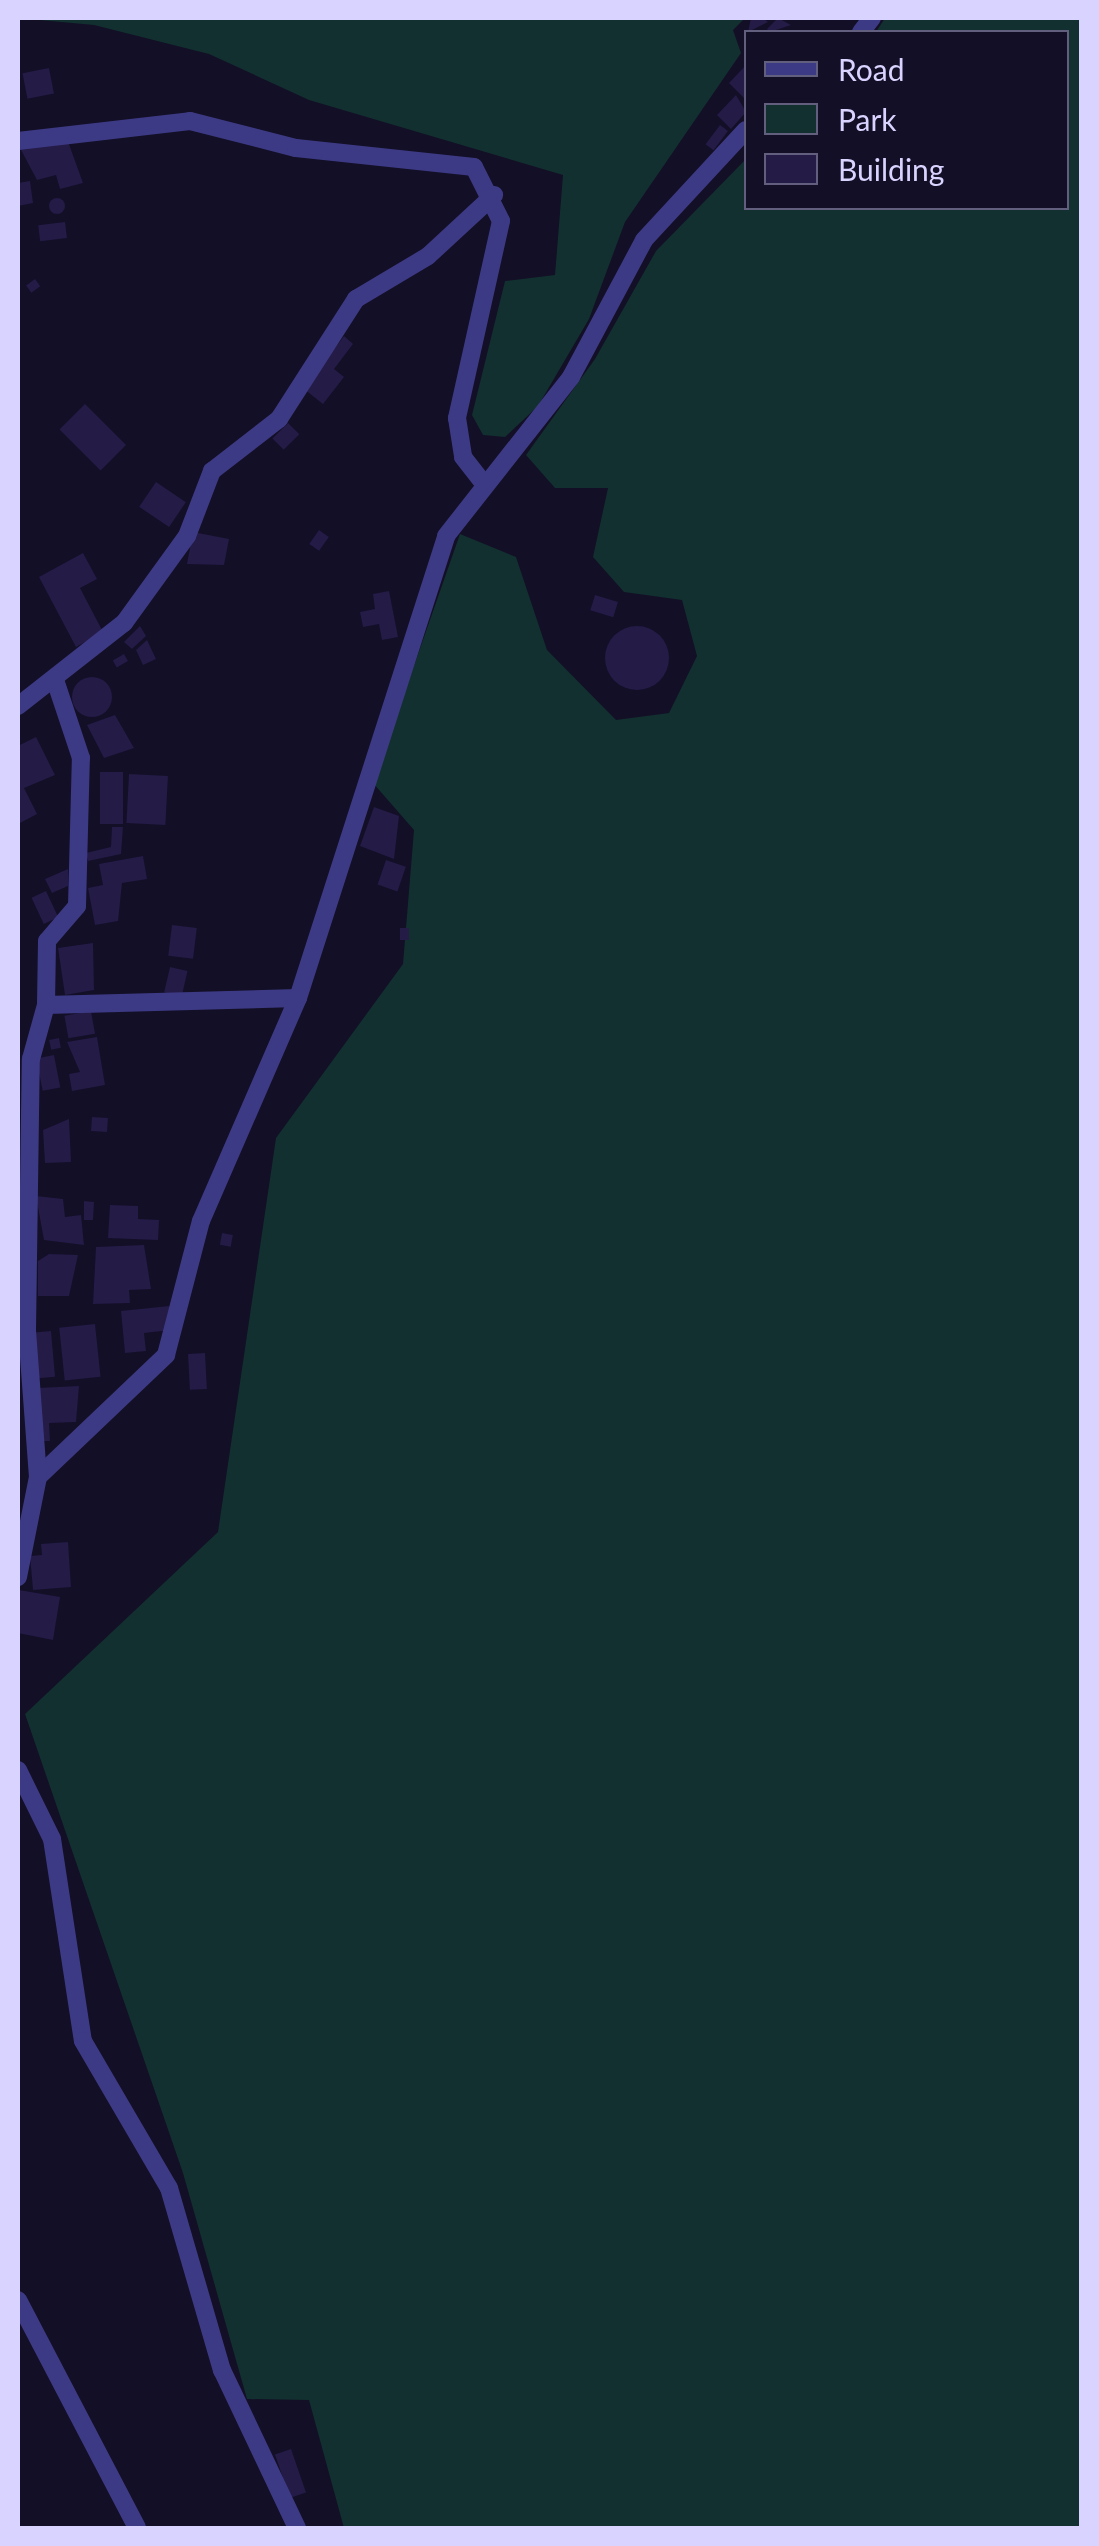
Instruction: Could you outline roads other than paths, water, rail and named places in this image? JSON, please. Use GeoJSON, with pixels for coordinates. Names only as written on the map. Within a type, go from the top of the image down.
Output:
{"type":"FeatureCollection","features":[{"type":"Feature","properties":{"kind":"street"},"geometry":{"type":"LineString","coordinates":[[18,140],[190,121],[333,153],[454,160],[474,167],[494,194],[502,242],[456,418],[463,457],[483,482]]}},
{"type":"Feature","properties":{"kind":"street"},"geometry":{"type":"LineString","coordinates":[[38,1477],[166,1356],[201,1220],[298,998],[446,536],[483,482],[572,377],[644,240],[744,132]]}},
{"type":"Feature","properties":{"kind":"street"},"geometry":{"type":"LineString","coordinates":[[18,706],[56,682],[124,624],[186,536],[212,471],[280,419],[356,299],[428,256],[494,194]]}},
{"type":"Feature","properties":{"kind":"street"},"geometry":{"type":"LineString","coordinates":[[18,1577],[38,1477],[27,1330],[24,1060],[46,1005],[47,941],[77,906],[81,758],[56,682]]}},
{"type":"Feature","properties":{"kind":"street"},"geometry":{"type":"LineString","coordinates":[[46,1005],[298,998]]}},
{"type":"Feature","properties":{"kind":"street"},"geometry":{"type":"LineString","coordinates":[[18,1770],[52,1839],[83,2041],[169,2188],[222,2370],[297,2528]]}},
{"type":"Feature","properties":{"kind":"street"},"geometry":{"type":"LineString","coordinates":[[18,2300],[138,2528]]}}]}
